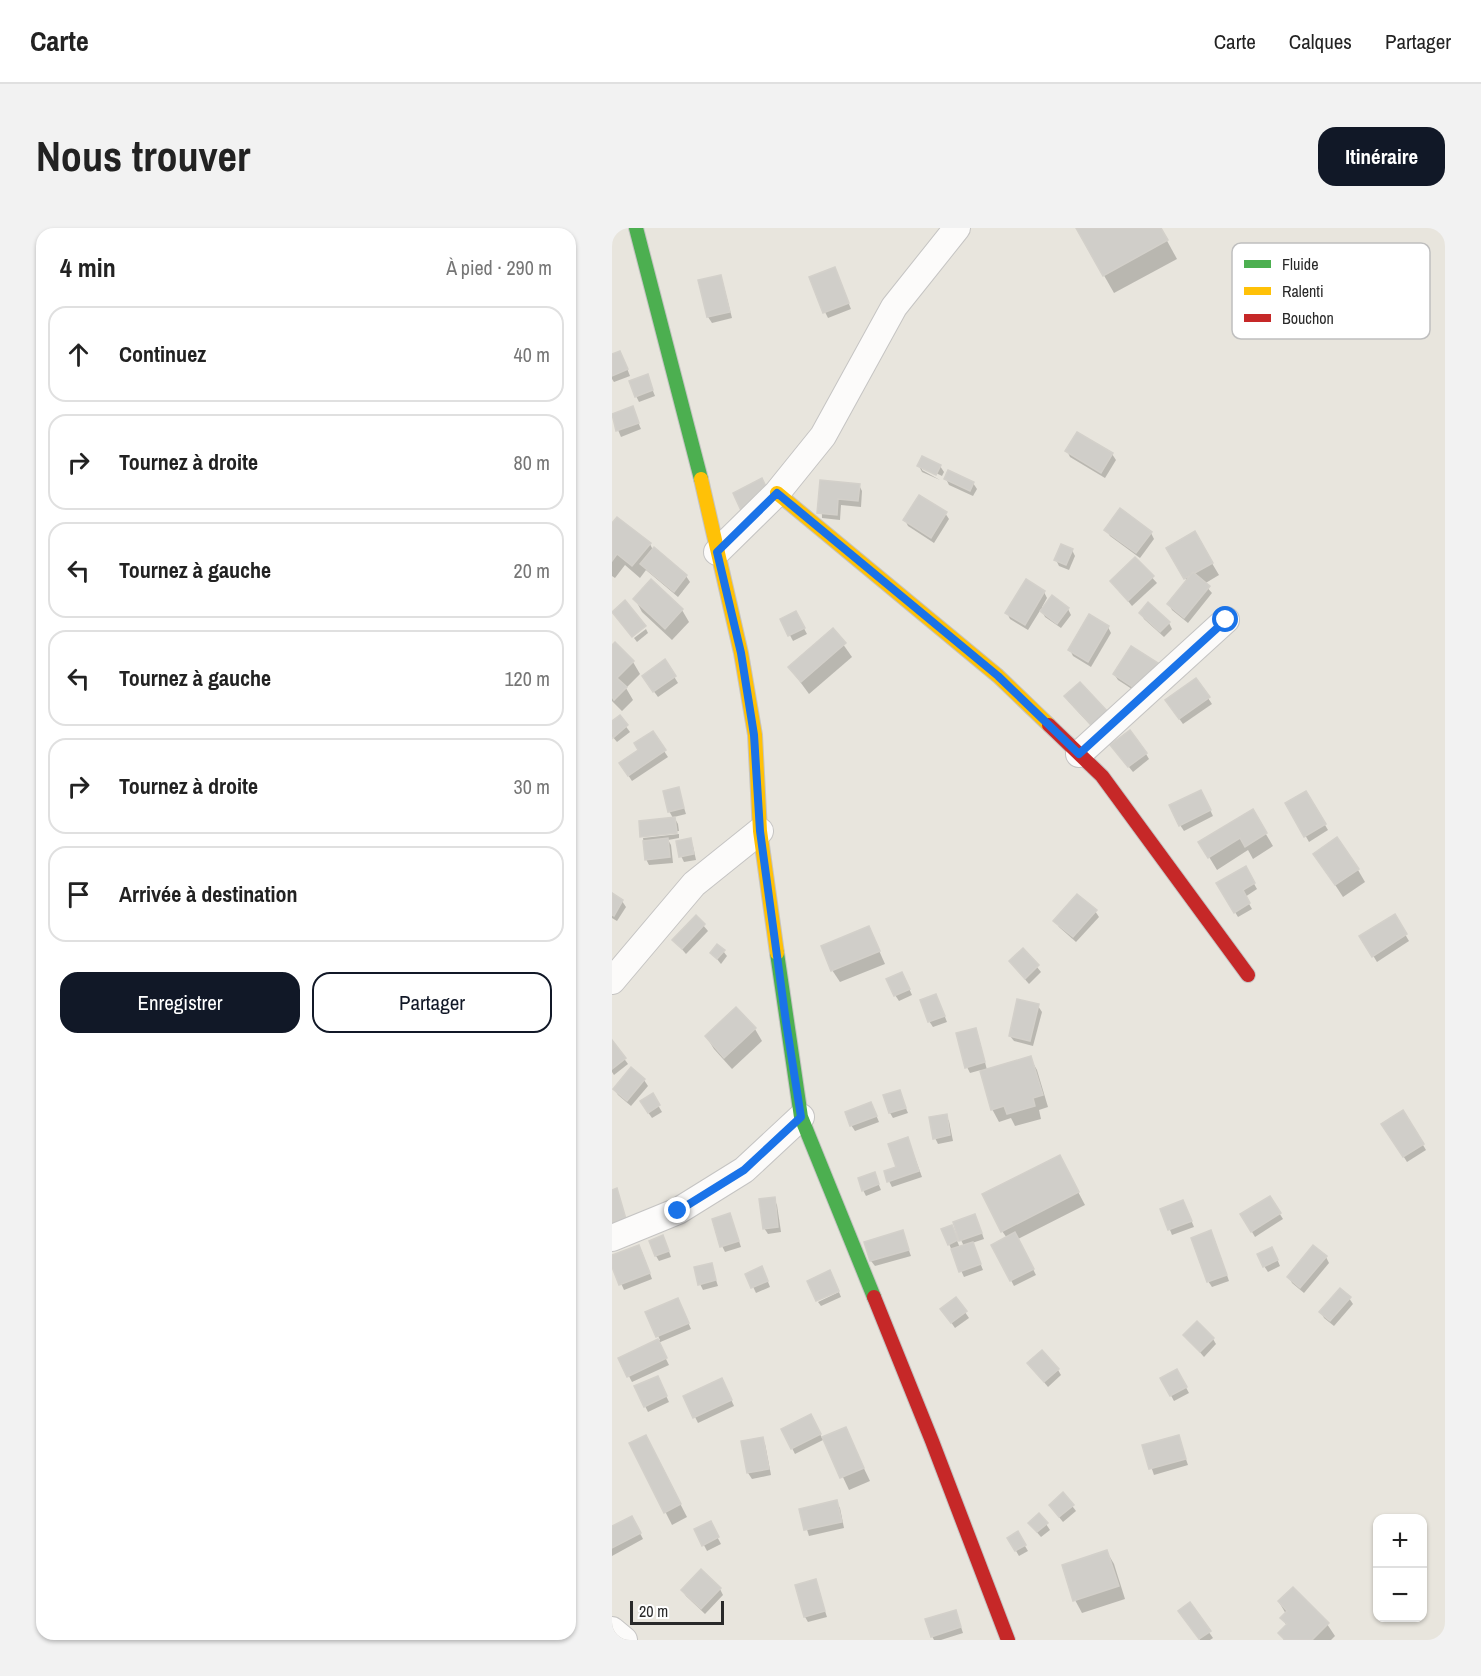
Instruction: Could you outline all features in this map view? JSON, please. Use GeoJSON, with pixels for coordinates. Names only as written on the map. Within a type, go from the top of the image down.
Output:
{"type":"FeatureCollection","features":[{"type":"Feature","properties":{"kind":"street"},"geometry":{"type":"LineString","coordinates":[[636,228],[688,425],[741,653],[754,735],[760,831],[801,1117],[932,1441],[1008,1640]]}},
{"type":"Feature","properties":{"kind":"street"},"geometry":{"type":"LineString","coordinates":[[717,552],[777,493],[824,436],[894,307],[957,228]]}},
{"type":"Feature","properties":{"kind":"street"},"geometry":{"type":"LineString","coordinates":[[777,493],[998,676],[1102,776],[1248,975]]}},
{"type":"Feature","properties":{"kind":"street"},"geometry":{"type":"LineString","coordinates":[[1079,754],[1226,620]]}},
{"type":"Feature","properties":{"kind":"street"},"geometry":{"type":"LineString","coordinates":[[612,981],[693,884],[760,831]]}},
{"type":"Feature","properties":{"kind":"street"},"geometry":{"type":"LineString","coordinates":[[612,1238],[678,1211],[735,1176],[801,1117]]}},
{"type":"Feature","properties":{"kind":"street"},"geometry":{"type":"LineString","coordinates":[[612,1630],[624,1640]]}},
{"type":"Feature","properties":{"kind":"building"},"geometry":{"type":"Polygon","coordinates":[[[1076,228],[1161,228],[1168,240],[1103,276],[1076,228]]]}},
{"type":"Feature","properties":{"kind":"building"},"geometry":{"type":"Polygon","coordinates":[[[835,267],[849,303],[823,313],[809,277],[835,267]]]}},
{"type":"Feature","properties":{"kind":"building"},"geometry":{"type":"Polygon","coordinates":[[[721,275],[730,312],[707,317],[698,280],[721,275]]]}},
{"type":"Feature","properties":{"kind":"building"},"geometry":{"type":"Polygon","coordinates":[[[620,351],[628,369],[612,376],[612,354],[620,351]]]}},
{"type":"Feature","properties":{"kind":"building"},"geometry":{"type":"Polygon","coordinates":[[[648,374],[653,390],[635,397],[629,381],[648,374]]]}},
{"type":"Feature","properties":{"kind":"building"},"geometry":{"type":"Polygon","coordinates":[[[633,406],[639,423],[616,431],[612,414],[633,406]]]}},
{"type":"Feature","properties":{"kind":"building"},"geometry":{"type":"Polygon","coordinates":[[[1077,432],[1113,453],[1101,473],[1065,451],[1077,432]]]}},
{"type":"Feature","properties":{"kind":"building"},"geometry":{"type":"Polygon","coordinates":[[[922,456],[941,465],[936,475],[917,466],[922,456]]]}},
{"type":"Feature","properties":{"kind":"building"},"geometry":{"type":"Polygon","coordinates":[[[948,470],[974,482],[970,491],[944,479],[948,470]]]}},
{"type":"Feature","properties":{"kind":"building"},"geometry":{"type":"Polygon","coordinates":[[[762,478],[773,502],[744,517],[733,493],[762,478]]]}},
{"type":"Feature","properties":{"kind":"building"},"geometry":{"type":"Polygon","coordinates":[[[820,480],[860,484],[858,501],[838,499],[837,515],[817,513],[820,480]]]}},
{"type":"Feature","properties":{"kind":"building"},"geometry":{"type":"Polygon","coordinates":[[[919,495],[947,512],[931,538],[903,520],[919,495]]]}},
{"type":"Feature","properties":{"kind":"building"},"geometry":{"type":"Polygon","coordinates":[[[1120,508],[1152,532],[1136,553],[1104,530],[1120,508]]]}},
{"type":"Feature","properties":{"kind":"building"},"geometry":{"type":"Polygon","coordinates":[[[617,517],[651,543],[632,566],[617,554],[612,561],[612,523],[617,517]]]}},
{"type":"Feature","properties":{"kind":"building"},"geometry":{"type":"Polygon","coordinates":[[[1195,531],[1213,563],[1184,579],[1166,548],[1195,531]]]}},
{"type":"Feature","properties":{"kind":"building"},"geometry":{"type":"Polygon","coordinates":[[[1061,544],[1073,549],[1066,565],[1054,560],[1061,544]]]}},
{"type":"Feature","properties":{"kind":"building"},"geometry":{"type":"Polygon","coordinates":[[[654,547],[687,575],[674,592],[640,564],[654,547]]]}},
{"type":"Feature","properties":{"kind":"building"},"geometry":{"type":"Polygon","coordinates":[[[1135,557],[1154,576],[1128,601],[1110,581],[1135,557]]]}},
{"type":"Feature","properties":{"kind":"building"},"geometry":{"type":"Polygon","coordinates":[[[1193,572],[1210,586],[1184,618],[1167,604],[1193,572]]]}},
{"type":"Feature","properties":{"kind":"building"},"geometry":{"type":"Polygon","coordinates":[[[651,579],[683,609],[665,629],[633,599],[651,579]]]}},
{"type":"Feature","properties":{"kind":"building"},"geometry":{"type":"Polygon","coordinates":[[[1026,579],[1045,591],[1025,625],[1005,613],[1026,579]]]}},
{"type":"Feature","properties":{"kind":"building"},"geometry":{"type":"Polygon","coordinates":[[[1052,595],[1069,608],[1057,624],[1040,611],[1052,595]]]}},
{"type":"Feature","properties":{"kind":"building"},"geometry":{"type":"Polygon","coordinates":[[[625,600],[646,626],[632,637],[612,612],[625,600]]]}},
{"type":"Feature","properties":{"kind":"building"},"geometry":{"type":"Polygon","coordinates":[[[1148,602],[1170,622],[1160,632],[1139,613],[1148,602]]]}},
{"type":"Feature","properties":{"kind":"building"},"geometry":{"type":"Polygon","coordinates":[[[796,611],[805,628],[788,636],[780,619],[796,611]]]}},
{"type":"Feature","properties":{"kind":"building"},"geometry":{"type":"Polygon","coordinates":[[[1089,614],[1109,626],[1088,662],[1068,650],[1089,614]]]}},
{"type":"Feature","properties":{"kind":"building"},"geometry":{"type":"Polygon","coordinates":[[[833,628],[846,643],[801,682],[788,667],[833,628]]]}},
{"type":"Feature","properties":{"kind":"building"},"geometry":{"type":"Polygon","coordinates":[[[615,642],[634,661],[617,678],[627,687],[614,700],[612,697],[612,645],[615,642]]]}},
{"type":"Feature","properties":{"kind":"building"},"geometry":{"type":"Polygon","coordinates":[[[1131,646],[1158,663],[1140,692],[1113,674],[1131,646]]]}},
{"type":"Feature","properties":{"kind":"building"},"geometry":{"type":"Polygon","coordinates":[[[665,659],[676,676],[653,692],[642,676],[665,659]]]}},
{"type":"Feature","properties":{"kind":"building"},"geometry":{"type":"Polygon","coordinates":[[[1196,678],[1210,697],[1179,719],[1165,700],[1196,678]]]}},
{"type":"Feature","properties":{"kind":"building"},"geometry":{"type":"Polygon","coordinates":[[[1080,682],[1108,712],[1092,726],[1064,696],[1080,682]]]}},
{"type":"Feature","properties":{"kind":"building"},"geometry":{"type":"Polygon","coordinates":[[[620,715],[628,725],[613,738],[612,721],[620,715]]]}},
{"type":"Feature","properties":{"kind":"building"},"geometry":{"type":"Polygon","coordinates":[[[1130,730],[1147,753],[1128,767],[1110,745],[1130,730]]]}},
{"type":"Feature","properties":{"kind":"building"},"geometry":{"type":"Polygon","coordinates":[[[653,731],[666,750],[628,776],[619,763],[638,750],[634,743],[653,731]]]}},
{"type":"Feature","properties":{"kind":"building"},"geometry":{"type":"Polygon","coordinates":[[[679,787],[684,808],[668,812],[663,791],[679,787]]]}},
{"type":"Feature","properties":{"kind":"building"},"geometry":{"type":"Polygon","coordinates":[[[1201,790],[1211,810],[1179,826],[1169,805],[1201,790]]]}},
{"type":"Feature","properties":{"kind":"building"},"geometry":{"type":"Polygon","coordinates":[[[1306,791],[1326,824],[1304,837],[1285,803],[1306,791]]]}},
{"type":"Feature","properties":{"kind":"building"},"geometry":{"type":"Polygon","coordinates":[[[1253,809],[1267,833],[1245,847],[1240,838],[1208,858],[1198,842],[1253,809]]]}},
{"type":"Feature","properties":{"kind":"building"},"geometry":{"type":"Polygon","coordinates":[[[675,817],[677,833],[640,837],[639,821],[675,817]]]}},
{"type":"Feature","properties":{"kind":"building"},"geometry":{"type":"Polygon","coordinates":[[[1337,837],[1359,869],[1335,885],[1313,854],[1337,837]]]}},
{"type":"Feature","properties":{"kind":"building"},"geometry":{"type":"Polygon","coordinates":[[[668,838],[670,857],[645,860],[643,841],[668,838]]]}},
{"type":"Feature","properties":{"kind":"building"},"geometry":{"type":"Polygon","coordinates":[[[691,838],[694,854],[679,857],[676,841],[691,838]]]}},
{"type":"Feature","properties":{"kind":"building"},"geometry":{"type":"Polygon","coordinates":[[[1246,866],[1255,883],[1243,890],[1250,903],[1234,913],[1216,883],[1246,866]]]}},
{"type":"Feature","properties":{"kind":"building"},"geometry":{"type":"Polygon","coordinates":[[[612,893],[623,900],[614,916],[612,915],[612,893]]]}},
{"type":"Feature","properties":{"kind":"building"},"geometry":{"type":"Polygon","coordinates":[[[1077,894],[1097,910],[1073,937],[1053,921],[1077,894]]]}},
{"type":"Feature","properties":{"kind":"building"},"geometry":{"type":"Polygon","coordinates":[[[1395,914],[1407,934],[1372,957],[1359,936],[1395,914]]]}},
{"type":"Feature","properties":{"kind":"building"},"geometry":{"type":"Polygon","coordinates":[[[696,915],[705,924],[682,949],[672,940],[696,915]]]}},
{"type":"Feature","properties":{"kind":"building"},"geometry":{"type":"Polygon","coordinates":[[[869,926],[880,951],[831,971],[821,946],[869,926]]]}},
{"type":"Feature","properties":{"kind":"building"},"geometry":{"type":"Polygon","coordinates":[[[717,944],[725,950],[717,959],[710,953],[717,944]]]}},
{"type":"Feature","properties":{"kind":"building"},"geometry":{"type":"Polygon","coordinates":[[[1023,948],[1039,965],[1025,979],[1009,961],[1023,948]]]}},
{"type":"Feature","properties":{"kind":"building"},"geometry":{"type":"Polygon","coordinates":[[[902,972],[910,989],[894,996],[886,979],[902,972]]]}},
{"type":"Feature","properties":{"kind":"building"},"geometry":{"type":"Polygon","coordinates":[[[936,994],[945,1016],[928,1022],[920,1000],[936,994]]]}},
{"type":"Feature","properties":{"kind":"building"},"geometry":{"type":"Polygon","coordinates":[[[1017,999],[1039,1004],[1030,1041],[1009,1036],[1017,999]]]}},
{"type":"Feature","properties":{"kind":"building"},"geometry":{"type":"Polygon","coordinates":[[[736,1007],[756,1028],[724,1058],[705,1036],[736,1007]]]}},
{"type":"Feature","properties":{"kind":"building"},"geometry":{"type":"Polygon","coordinates":[[[976,1028],[985,1062],[965,1068],[956,1033],[976,1028]]]}},
{"type":"Feature","properties":{"kind":"building"},"geometry":{"type":"Polygon","coordinates":[[[612,1040],[626,1058],[612,1069],[612,1040]]]}},
{"type":"Feature","properties":{"kind":"building"},"geometry":{"type":"Polygon","coordinates":[[[1031,1056],[1043,1095],[1033,1098],[1035,1106],[1007,1114],[1004,1106],[991,1110],[980,1071],[1031,1056]]]}},
{"type":"Feature","properties":{"kind":"building"},"geometry":{"type":"Polygon","coordinates":[[[631,1067],[645,1079],[627,1101],[613,1089],[631,1067]]]}},
{"type":"Feature","properties":{"kind":"building"},"geometry":{"type":"Polygon","coordinates":[[[900,1090],[906,1108],[889,1113],[883,1095],[900,1090]]]}},
{"type":"Feature","properties":{"kind":"building"},"geometry":{"type":"Polygon","coordinates":[[[653,1093],[660,1105],[648,1113],[640,1101],[653,1093]]]}},
{"type":"Feature","properties":{"kind":"building"},"geometry":{"type":"Polygon","coordinates":[[[871,1102],[877,1116],[850,1126],[845,1112],[871,1102]]]}},
{"type":"Feature","properties":{"kind":"building"},"geometry":{"type":"Polygon","coordinates":[[[1403,1110],[1424,1144],[1403,1157],[1381,1124],[1403,1110]]]}},
{"type":"Feature","properties":{"kind":"building"},"geometry":{"type":"Polygon","coordinates":[[[947,1114],[950,1135],[933,1139],[929,1117],[947,1114]]]}},
{"type":"Feature","properties":{"kind":"building"},"geometry":{"type":"Polygon","coordinates":[[[908,1137],[919,1171],[887,1182],[884,1171],[896,1167],[888,1144],[908,1137]]]}},
{"type":"Feature","properties":{"kind":"building"},"geometry":{"type":"Polygon","coordinates":[[[1060,1155],[1079,1192],[1001,1232],[982,1194],[1060,1155]]]}},
{"type":"Feature","properties":{"kind":"building"},"geometry":{"type":"Polygon","coordinates":[[[875,1172],[879,1184],[862,1191],[858,1178],[875,1172]]]}},
{"type":"Feature","properties":{"kind":"building"},"geometry":{"type":"Polygon","coordinates":[[[617,1188],[626,1219],[612,1223],[612,1190],[617,1188]]]}},
{"type":"Feature","properties":{"kind":"building"},"geometry":{"type":"Polygon","coordinates":[[[1270,1196],[1281,1213],[1251,1232],[1240,1214],[1270,1196]]]}},
{"type":"Feature","properties":{"kind":"building"},"geometry":{"type":"Polygon","coordinates":[[[775,1197],[778,1227],[763,1229],[759,1199],[775,1197]]]}},
{"type":"Feature","properties":{"kind":"building"},"geometry":{"type":"Polygon","coordinates":[[[1183,1200],[1192,1221],[1168,1230],[1160,1209],[1183,1200]]]}},
{"type":"Feature","properties":{"kind":"building"},"geometry":{"type":"Polygon","coordinates":[[[730,1213],[739,1241],[720,1247],[712,1219],[730,1213]]]}},
{"type":"Feature","properties":{"kind":"building"},"geometry":{"type":"Polygon","coordinates":[[[975,1214],[982,1233],[959,1241],[953,1222],[975,1214]]]}},
{"type":"Feature","properties":{"kind":"building"},"geometry":{"type":"Polygon","coordinates":[[[952,1225],[958,1240],[948,1245],[941,1229],[952,1225]]]}},
{"type":"Feature","properties":{"kind":"building"},"geometry":{"type":"Polygon","coordinates":[[[903,1230],[909,1250],[870,1261],[864,1242],[903,1230]]]}},
{"type":"Feature","properties":{"kind":"building"},"geometry":{"type":"Polygon","coordinates":[[[1211,1230],[1227,1275],[1207,1282],[1191,1238],[1211,1230]]]}},
{"type":"Feature","properties":{"kind":"building"},"geometry":{"type":"Polygon","coordinates":[[[1015,1232],[1034,1269],[1010,1281],[991,1245],[1015,1232]]]}},
{"type":"Feature","properties":{"kind":"building"},"geometry":{"type":"Polygon","coordinates":[[[663,1235],[669,1251],[655,1256],[649,1241],[663,1235]]]}},
{"type":"Feature","properties":{"kind":"building"},"geometry":{"type":"Polygon","coordinates":[[[973,1242],[981,1264],[959,1272],[951,1249],[973,1242]]]}},
{"type":"Feature","properties":{"kind":"building"},"geometry":{"type":"Polygon","coordinates":[[[639,1245],[650,1273],[619,1285],[612,1267],[612,1255],[639,1245]]]}},
{"type":"Feature","properties":{"kind":"building"},"geometry":{"type":"Polygon","coordinates":[[[1313,1245],[1327,1256],[1300,1288],[1287,1277],[1313,1245]]]}},
{"type":"Feature","properties":{"kind":"building"},"geometry":{"type":"Polygon","coordinates":[[[1272,1247],[1278,1260],[1263,1267],[1257,1254],[1272,1247]]]}},
{"type":"Feature","properties":{"kind":"building"},"geometry":{"type":"Polygon","coordinates":[[[712,1263],[716,1280],[698,1285],[694,1267],[712,1263]]]}},
{"type":"Feature","properties":{"kind":"building"},"geometry":{"type":"Polygon","coordinates":[[[762,1266],[768,1281],[751,1288],[745,1274],[762,1266]]]}},
{"type":"Feature","properties":{"kind":"building"},"geometry":{"type":"Polygon","coordinates":[[[830,1270],[839,1291],[816,1301],[807,1281],[830,1270]]]}},
{"type":"Feature","properties":{"kind":"building"},"geometry":{"type":"Polygon","coordinates":[[[1340,1288],[1351,1297],[1330,1321],[1319,1312],[1340,1288]]]}},
{"type":"Feature","properties":{"kind":"building"},"geometry":{"type":"Polygon","coordinates":[[[956,1297],[967,1311],[951,1323],[940,1309],[956,1297]]]}},
{"type":"Feature","properties":{"kind":"building"},"geometry":{"type":"Polygon","coordinates":[[[678,1298],[689,1323],[656,1337],[645,1312],[678,1298]]]}},
{"type":"Feature","properties":{"kind":"building"},"geometry":{"type":"Polygon","coordinates":[[[1197,1321],[1214,1338],[1200,1352],[1183,1335],[1197,1321]]]}},
{"type":"Feature","properties":{"kind":"building"},"geometry":{"type":"Polygon","coordinates":[[[658,1339],[667,1358],[627,1377],[618,1358],[658,1339]]]}},
{"type":"Feature","properties":{"kind":"building"},"geometry":{"type":"Polygon","coordinates":[[[1042,1350],[1059,1369],[1044,1382],[1027,1363],[1042,1350]]]}},
{"type":"Feature","properties":{"kind":"building"},"geometry":{"type":"Polygon","coordinates":[[[1177,1369],[1187,1387],[1170,1396],[1160,1378],[1177,1369]]]}},
{"type":"Feature","properties":{"kind":"building"},"geometry":{"type":"Polygon","coordinates":[[[658,1376],[667,1396],[644,1407],[634,1386],[658,1376]]]}},
{"type":"Feature","properties":{"kind":"building"},"geometry":{"type":"Polygon","coordinates":[[[722,1378],[732,1400],[693,1418],[683,1396],[722,1378]]]}},
{"type":"Feature","properties":{"kind":"building"},"geometry":{"type":"Polygon","coordinates":[[[811,1414],[821,1434],[791,1449],[781,1429],[811,1414]]]}},
{"type":"Feature","properties":{"kind":"building"},"geometry":{"type":"Polygon","coordinates":[[[846,1427],[864,1468],[840,1478],[822,1437],[846,1427]]]}},
{"type":"Feature","properties":{"kind":"building"},"geometry":{"type":"Polygon","coordinates":[[[646,1435],[681,1504],[664,1513],[629,1443],[646,1435]]]}},
{"type":"Feature","properties":{"kind":"building"},"geometry":{"type":"Polygon","coordinates":[[[1179,1435],[1186,1459],[1149,1469],[1142,1445],[1179,1435]]]}},
{"type":"Feature","properties":{"kind":"building"},"geometry":{"type":"Polygon","coordinates":[[[763,1437],[769,1469],[747,1473],[741,1441],[763,1437]]]}},
{"type":"Feature","properties":{"kind":"building"},"geometry":{"type":"Polygon","coordinates":[[[1063,1492],[1074,1505],[1059,1517],[1049,1505],[1063,1492]]]}},
{"type":"Feature","properties":{"kind":"building"},"geometry":{"type":"Polygon","coordinates":[[[837,1500],[842,1522],[804,1530],[799,1509],[837,1500]]]}},
{"type":"Feature","properties":{"kind":"building"},"geometry":{"type":"Polygon","coordinates":[[[1039,1513],[1048,1523],[1037,1532],[1028,1523],[1039,1513]]]}},
{"type":"Feature","properties":{"kind":"building"},"geometry":{"type":"Polygon","coordinates":[[[632,1516],[641,1533],[612,1548],[612,1526],[632,1516]]]}},
{"type":"Feature","properties":{"kind":"building"},"geometry":{"type":"Polygon","coordinates":[[[711,1521],[719,1537],[702,1546],[694,1529],[711,1521]]]}},
{"type":"Feature","properties":{"kind":"building"},"geometry":{"type":"Polygon","coordinates":[[[1018,1531],[1026,1545],[1015,1551],[1007,1538],[1018,1531]]]}},
{"type":"Feature","properties":{"kind":"building"},"geometry":{"type":"Polygon","coordinates":[[[1107,1550],[1119,1586],[1073,1601],[1062,1565],[1107,1550]]]}},
{"type":"Feature","properties":{"kind":"building"},"geometry":{"type":"Polygon","coordinates":[[[701,1569],[721,1588],[701,1609],[681,1590],[701,1569]]]}},
{"type":"Feature","properties":{"kind":"building"},"geometry":{"type":"Polygon","coordinates":[[[816,1579],[825,1611],[804,1617],[795,1585],[816,1579]]]}},
{"type":"Feature","properties":{"kind":"building"},"geometry":{"type":"Polygon","coordinates":[[[1293,1587],[1329,1623],[1312,1640],[1285,1640],[1278,1633],[1287,1624],[1280,1618],[1287,1611],[1278,1601],[1293,1587]]]}},
{"type":"Feature","properties":{"kind":"building"},"geometry":{"type":"Polygon","coordinates":[[[1190,1602],[1211,1631],[1199,1639],[1178,1611],[1190,1602]]]}},
{"type":"Feature","properties":{"kind":"building"},"geometry":{"type":"Polygon","coordinates":[[[956,1610],[961,1627],[931,1637],[925,1619],[956,1610]]]}},
{"type":"Feature","properties":{"kind":"traffic: fast"},"geometry":{"type":"LineString","coordinates":[[636,228],[701,479]]}},
{"type":"Feature","properties":{"kind":"traffic: fast"},"geometry":{"type":"LineString","coordinates":[[777,953],[801,1117],[874,1297]]}},
{"type":"Feature","properties":{"kind":"traffic: slow"},"geometry":{"type":"LineString","coordinates":[[701,479],[741,653],[755,735],[760,831],[777,953]]}},
{"type":"Feature","properties":{"kind":"traffic: slow"},"geometry":{"type":"LineString","coordinates":[[777,493],[998,676],[1049,725]]}},
{"type":"Feature","properties":{"kind":"traffic: jam"},"geometry":{"type":"LineString","coordinates":[[1049,725],[1102,776],[1248,975]]}},
{"type":"Feature","properties":{"kind":"traffic: jam"},"geometry":{"type":"LineString","coordinates":[[874,1297],[1008,1640]]}},
{"type":"Feature","properties":{"kind":"route"},"geometry":{"type":"LineString","coordinates":[[678,1211],[744,1170],[801,1117],[760,831],[754,735],[741,653],[717,552],[777,493],[908,599],[998,676],[1079,754],[1226,620]]}}]}
